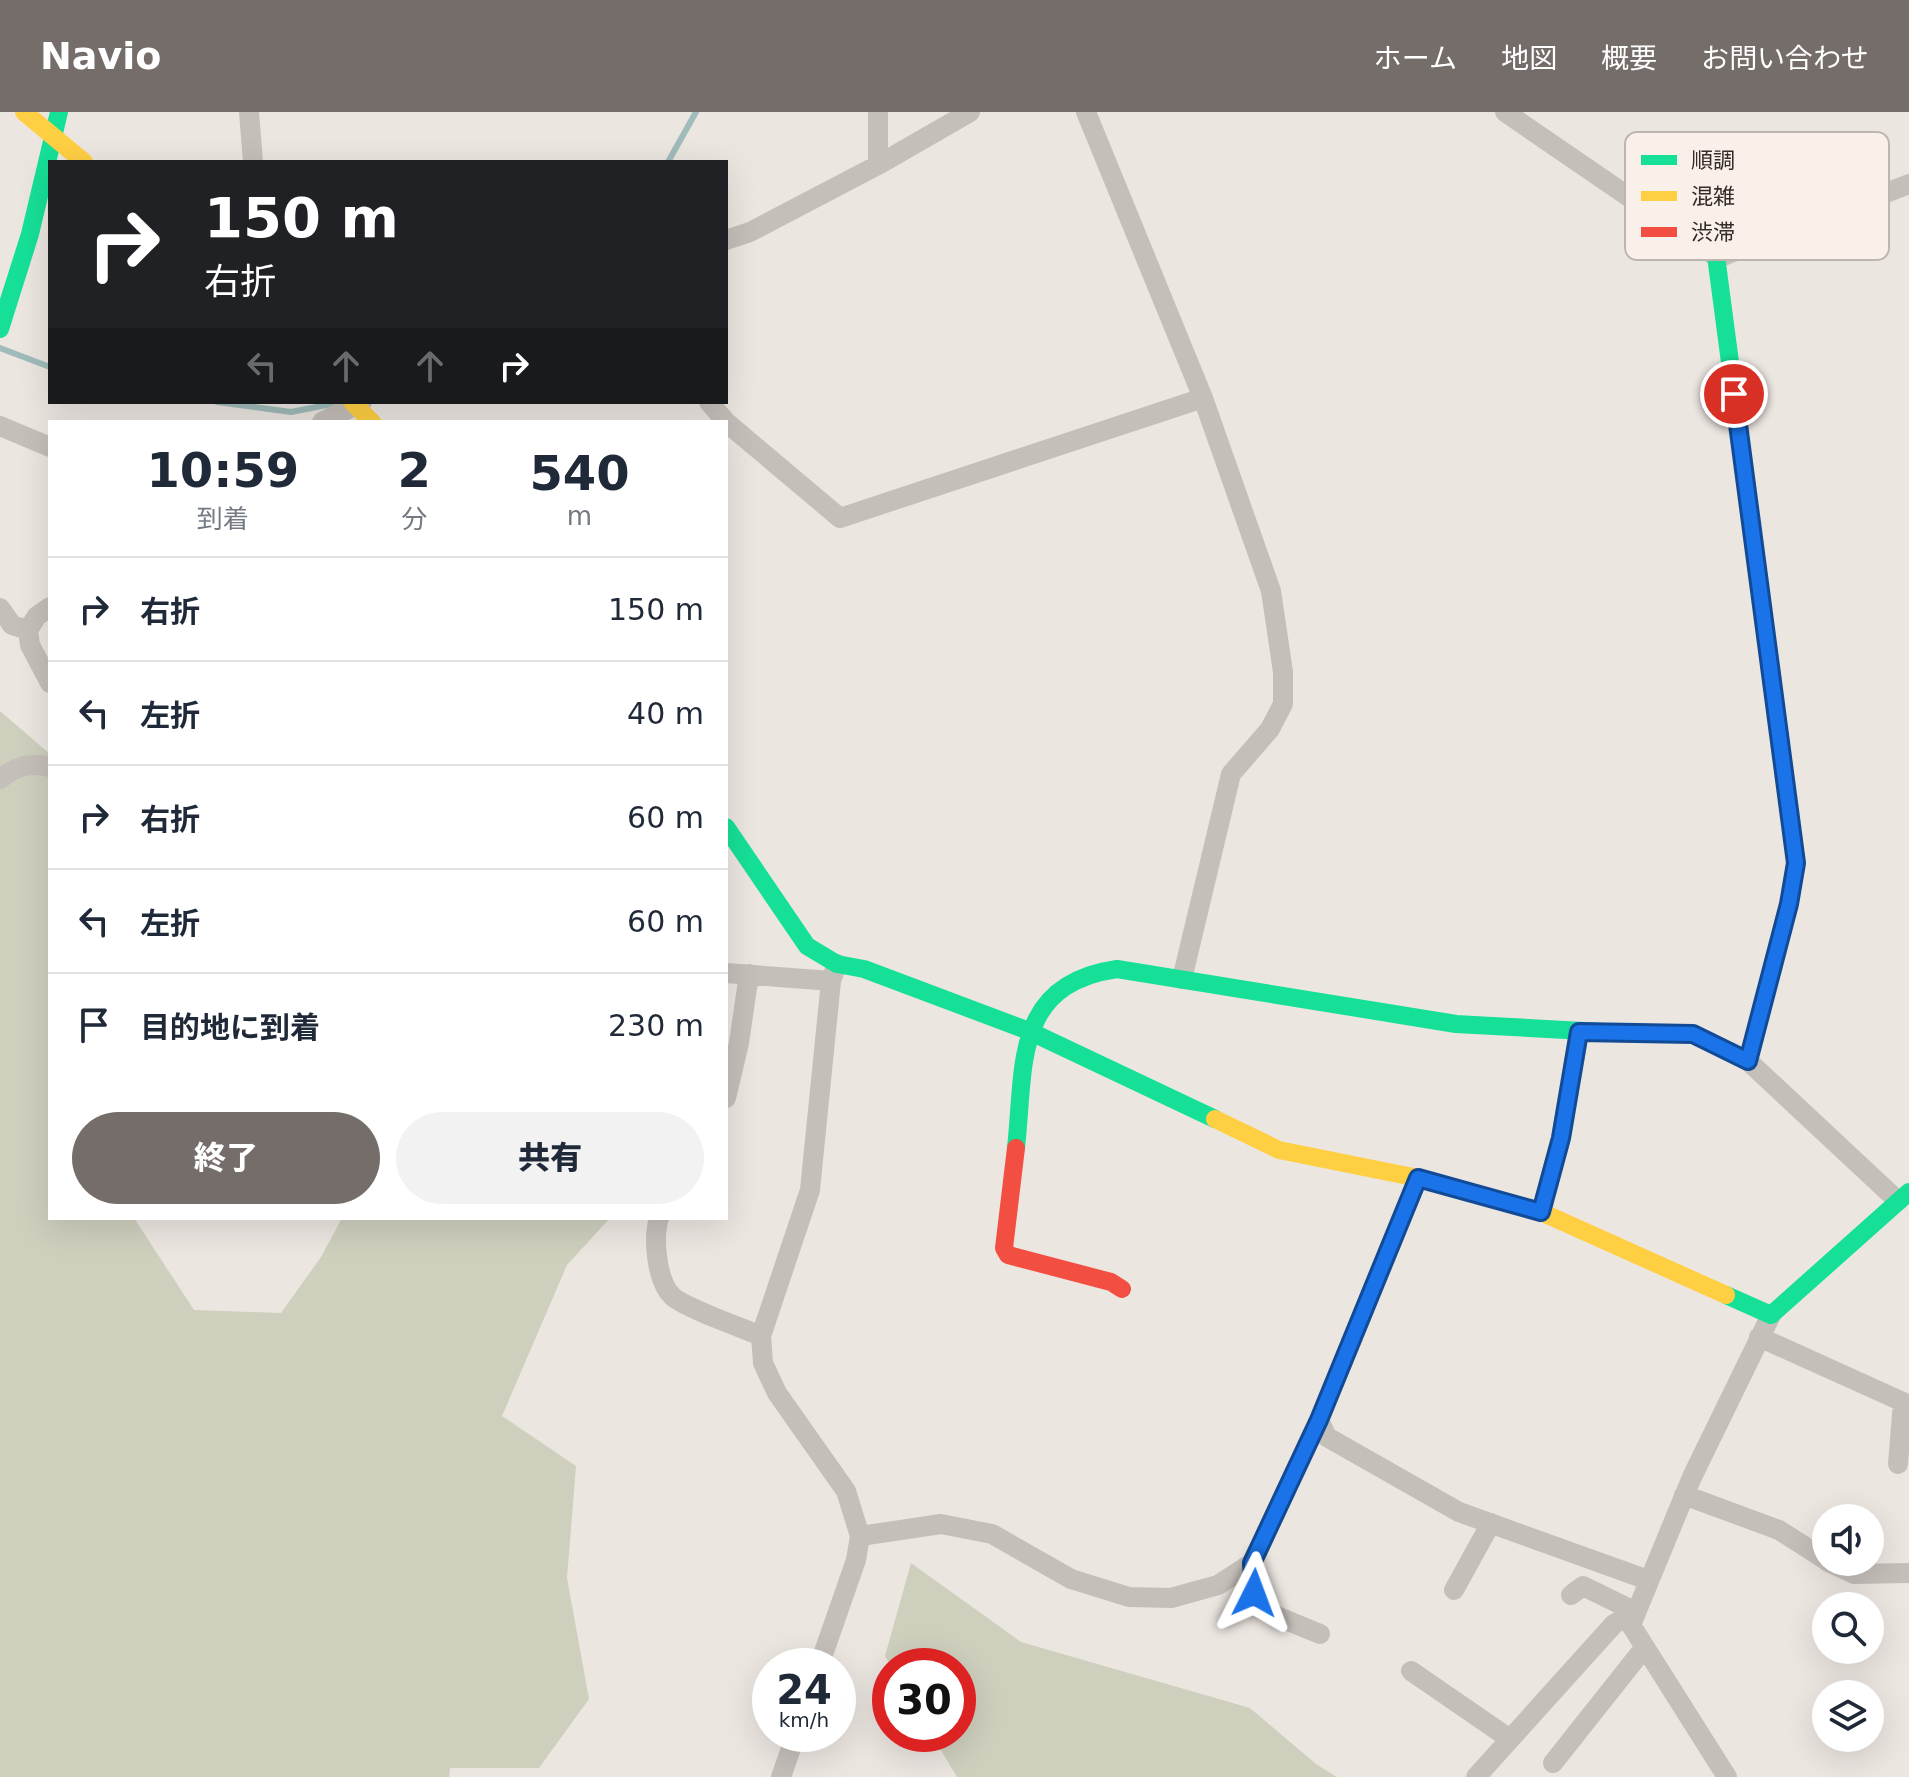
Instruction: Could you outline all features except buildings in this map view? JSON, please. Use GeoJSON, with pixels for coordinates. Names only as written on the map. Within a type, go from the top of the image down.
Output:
{"type":"FeatureCollection","features":[{"type":"Feature","properties":{"kind":"main road"},"geometry":{"type":"LineString","coordinates":[[24,112],[82,160]]}},
{"type":"Feature","properties":{"kind":"main road"},"geometry":{"type":"LineString","coordinates":[[49,160],[59,112]]}},
{"type":"Feature","properties":{"kind":"main road"},"geometry":{"type":"LineString","coordinates":[[0,329],[48,164]]}},
{"type":"Feature","properties":{"kind":"main road"},"geometry":{"type":"LineString","coordinates":[[1122,1289],[1111,1282],[1008,1255],[1004,1248],[1029,1031],[1044,1001],[1070,980],[1093,972],[1117,969],[1456,1024],[1579,1032],[1693,1034],[1748,1061],[1789,904],[1796,863],[1717,260]]}},
{"type":"Feature","properties":{"kind":"main road"},"geometry":{"type":"LineString","coordinates":[[357,404],[370,420]]}},
{"type":"Feature","properties":{"kind":"main road"},"geometry":{"type":"LineString","coordinates":[[728,830],[807,946],[834,973],[864,969],[1029,1031],[1279,1150],[1418,1178],[1541,1212],[1771,1315],[1904,1196]]}},
{"type":"Feature","properties":{"kind":"street"},"geometry":{"type":"LineString","coordinates":[[249,112],[253,160]]}},
{"type":"Feature","properties":{"kind":"street"},"geometry":{"type":"LineString","coordinates":[[878,112],[878,165]]}},
{"type":"Feature","properties":{"kind":"street"},"geometry":{"type":"LineString","coordinates":[[728,239],[750,232],[878,165],[970,112]]}},
{"type":"Feature","properties":{"kind":"street"},"geometry":{"type":"LineString","coordinates":[[1086,112],[1203,398],[1271,591],[1283,672],[1283,704],[1270,729],[1231,774],[1182,979]]}},
{"type":"Feature","properties":{"kind":"street"},"geometry":{"type":"LineString","coordinates":[[1505,112],[1625,194]]}},
{"type":"Feature","properties":{"kind":"street"},"geometry":{"type":"LineString","coordinates":[[1889,191],[1909,184]]}},
{"type":"Feature","properties":{"kind":"street"},"geometry":{"type":"LineString","coordinates":[[728,424],[840,518],[1203,398]]}},
{"type":"Feature","properties":{"kind":"street"},"geometry":{"type":"LineString","coordinates":[[326,420],[354,404]]}},
{"type":"Feature","properties":{"kind":"street"},"geometry":{"type":"LineString","coordinates":[[711,404],[724,420]]}},
{"type":"Feature","properties":{"kind":"street"},"geometry":{"type":"LineString","coordinates":[[0,426],[48,446]]}},
{"type":"Feature","properties":{"kind":"street"},"geometry":{"type":"LineString","coordinates":[[0,608],[12,625],[28,630]]}},
{"type":"Feature","properties":{"kind":"street"},"geometry":{"type":"LineString","coordinates":[[48,608],[37,616],[28,630],[30,645],[48,679]]}},
{"type":"Feature","properties":{"kind":"street"},"geometry":{"type":"LineString","coordinates":[[0,779],[33,763],[48,767]]}},
{"type":"Feature","properties":{"kind":"street"},"geometry":{"type":"LineString","coordinates":[[728,973],[834,973],[810,1190],[761,1336],[763,1363],[777,1393],[846,1491],[860,1536],[856,1560],[825,1648]]}},
{"type":"Feature","properties":{"kind":"street"},"geometry":{"type":"LineString","coordinates":[[728,1090],[739,1043],[749,974]]}},
{"type":"Feature","properties":{"kind":"street"},"geometry":{"type":"LineString","coordinates":[[1541,1212],[1561,1138],[1579,1032]]}},
{"type":"Feature","properties":{"kind":"street"},"geometry":{"type":"LineString","coordinates":[[1748,1061],[1904,1196]]}},
{"type":"Feature","properties":{"kind":"street"},"geometry":{"type":"LineString","coordinates":[[1320,1634],[1262,1610],[1254,1593],[1252,1563],[1319,1420],[1418,1178]]}},
{"type":"Feature","properties":{"kind":"street"},"geometry":{"type":"LineString","coordinates":[[658,1220],[654,1233],[663,1276],[673,1296],[761,1336]]}},
{"type":"Feature","properties":{"kind":"street"},"geometry":{"type":"LineString","coordinates":[[1727,1777],[1631,1625],[1684,1495],[1771,1315]]}},
{"type":"Feature","properties":{"kind":"street"},"geometry":{"type":"LineString","coordinates":[[1759,1337],[1903,1402],[1898,1464]]}},
{"type":"Feature","properties":{"kind":"street"},"geometry":{"type":"LineString","coordinates":[[1319,1420],[1327,1437],[1459,1512],[1648,1580]]}},
{"type":"Feature","properties":{"kind":"street"},"geometry":{"type":"LineString","coordinates":[[1684,1495],[1779,1530],[1812,1551]]}},
{"type":"Feature","properties":{"kind":"street"},"geometry":{"type":"LineString","coordinates":[[1454,1590],[1491,1523]]}},
{"type":"Feature","properties":{"kind":"street"},"geometry":{"type":"LineString","coordinates":[[860,1536],[941,1524],[992,1534],[1071,1579],[1129,1597],[1183,1595],[1218,1585],[1252,1563]]}},
{"type":"Feature","properties":{"kind":"street"},"geometry":{"type":"LineString","coordinates":[[1884,1573],[1909,1573]]}},
{"type":"Feature","properties":{"kind":"street"},"geometry":{"type":"LineString","coordinates":[[1571,1595],[1583,1586],[1636,1612]]}},
{"type":"Feature","properties":{"kind":"street"},"geometry":{"type":"LineString","coordinates":[[1476,1777],[1614,1624],[1636,1612]]}},
{"type":"Feature","properties":{"kind":"street"},"geometry":{"type":"LineString","coordinates":[[1553,1763],[1645,1647]]}},
{"type":"Feature","properties":{"kind":"street"},"geometry":{"type":"LineString","coordinates":[[1411,1671],[1510,1739]]}},
{"type":"Feature","properties":{"kind":"street"},"geometry":{"type":"LineString","coordinates":[[781,1777],[790,1752]]}},
{"type":"Feature","properties":{"kind":"green space"},"geometry":{"type":"Polygon","coordinates":[[[0,711],[48,752],[48,1220],[135,1220],[194,1310],[281,1313],[321,1257],[341,1220],[608,1220],[567,1265],[502,1416],[576,1466],[567,1578],[589,1699],[539,1768],[450,1768],[449,1777],[0,1777],[0,711]]]}},
{"type":"Feature","properties":{"kind":"green space"},"geometry":{"type":"Polygon","coordinates":[[[911,1563],[1021,1642],[1250,1708],[1316,1764],[1337,1777],[957,1777],[942,1752],[976,1752],[976,1648],[887,1648],[911,1563]]]}},
{"type":"Feature","properties":{"kind":"waterway"},"geometry":{"type":"LineString","coordinates":[[669,160],[696,112]]}},
{"type":"Feature","properties":{"kind":"waterway"},"geometry":{"type":"LineString","coordinates":[[0,348],[48,366]]}},
{"type":"Feature","properties":{"kind":"waterway"},"geometry":{"type":"LineString","coordinates":[[232,404],[291,412],[332,404]]}},
{"type":"Feature","properties":{"kind":"traffic: fast"},"geometry":{"type":"LineString","coordinates":[[0,329],[30,234],[59,112]]}},
{"type":"Feature","properties":{"kind":"traffic: fast"},"geometry":{"type":"LineString","coordinates":[[1717,260],[1796,863],[1791,893]]}},
{"type":"Feature","properties":{"kind":"traffic: fast"},"geometry":{"type":"LineString","coordinates":[[728,830],[807,946],[837,964],[864,969],[1029,1031],[1215,1119]]}},
{"type":"Feature","properties":{"kind":"traffic: fast"},"geometry":{"type":"LineString","coordinates":[[1016,1148],[1024,1059],[1042,1010],[1059,992],[1083,978],[1117,969],[1456,1024],[1620,1033]]}},
{"type":"Feature","properties":{"kind":"traffic: fast"},"geometry":{"type":"LineString","coordinates":[[1726,1295],[1771,1315],[1909,1192]]}},
{"type":"Feature","properties":{"kind":"traffic: slow"},"geometry":{"type":"LineString","coordinates":[[24,112],[82,160]]}},
{"type":"Feature","properties":{"kind":"traffic: slow"},"geometry":{"type":"LineString","coordinates":[[354,404],[370,420]]}},
{"type":"Feature","properties":{"kind":"traffic: slow"},"geometry":{"type":"LineString","coordinates":[[1620,1033],[1693,1034],[1748,1061],[1791,893]]}},
{"type":"Feature","properties":{"kind":"traffic: slow"},"geometry":{"type":"LineString","coordinates":[[1215,1119],[1279,1150],[1418,1178],[1541,1212],[1726,1295]]}},
{"type":"Feature","properties":{"kind":"traffic: jam"},"geometry":{"type":"LineString","coordinates":[[1016,1148],[1004,1248],[1008,1255],[1111,1282],[1122,1289]]}},
{"type":"Feature","properties":{"kind":"route"},"geometry":{"type":"LineString","coordinates":[[1254,1593],[1252,1563],[1319,1420],[1418,1178],[1541,1212],[1561,1138],[1579,1032],[1693,1034],[1748,1061],[1789,904],[1796,863],[1734,394]]}}]}
